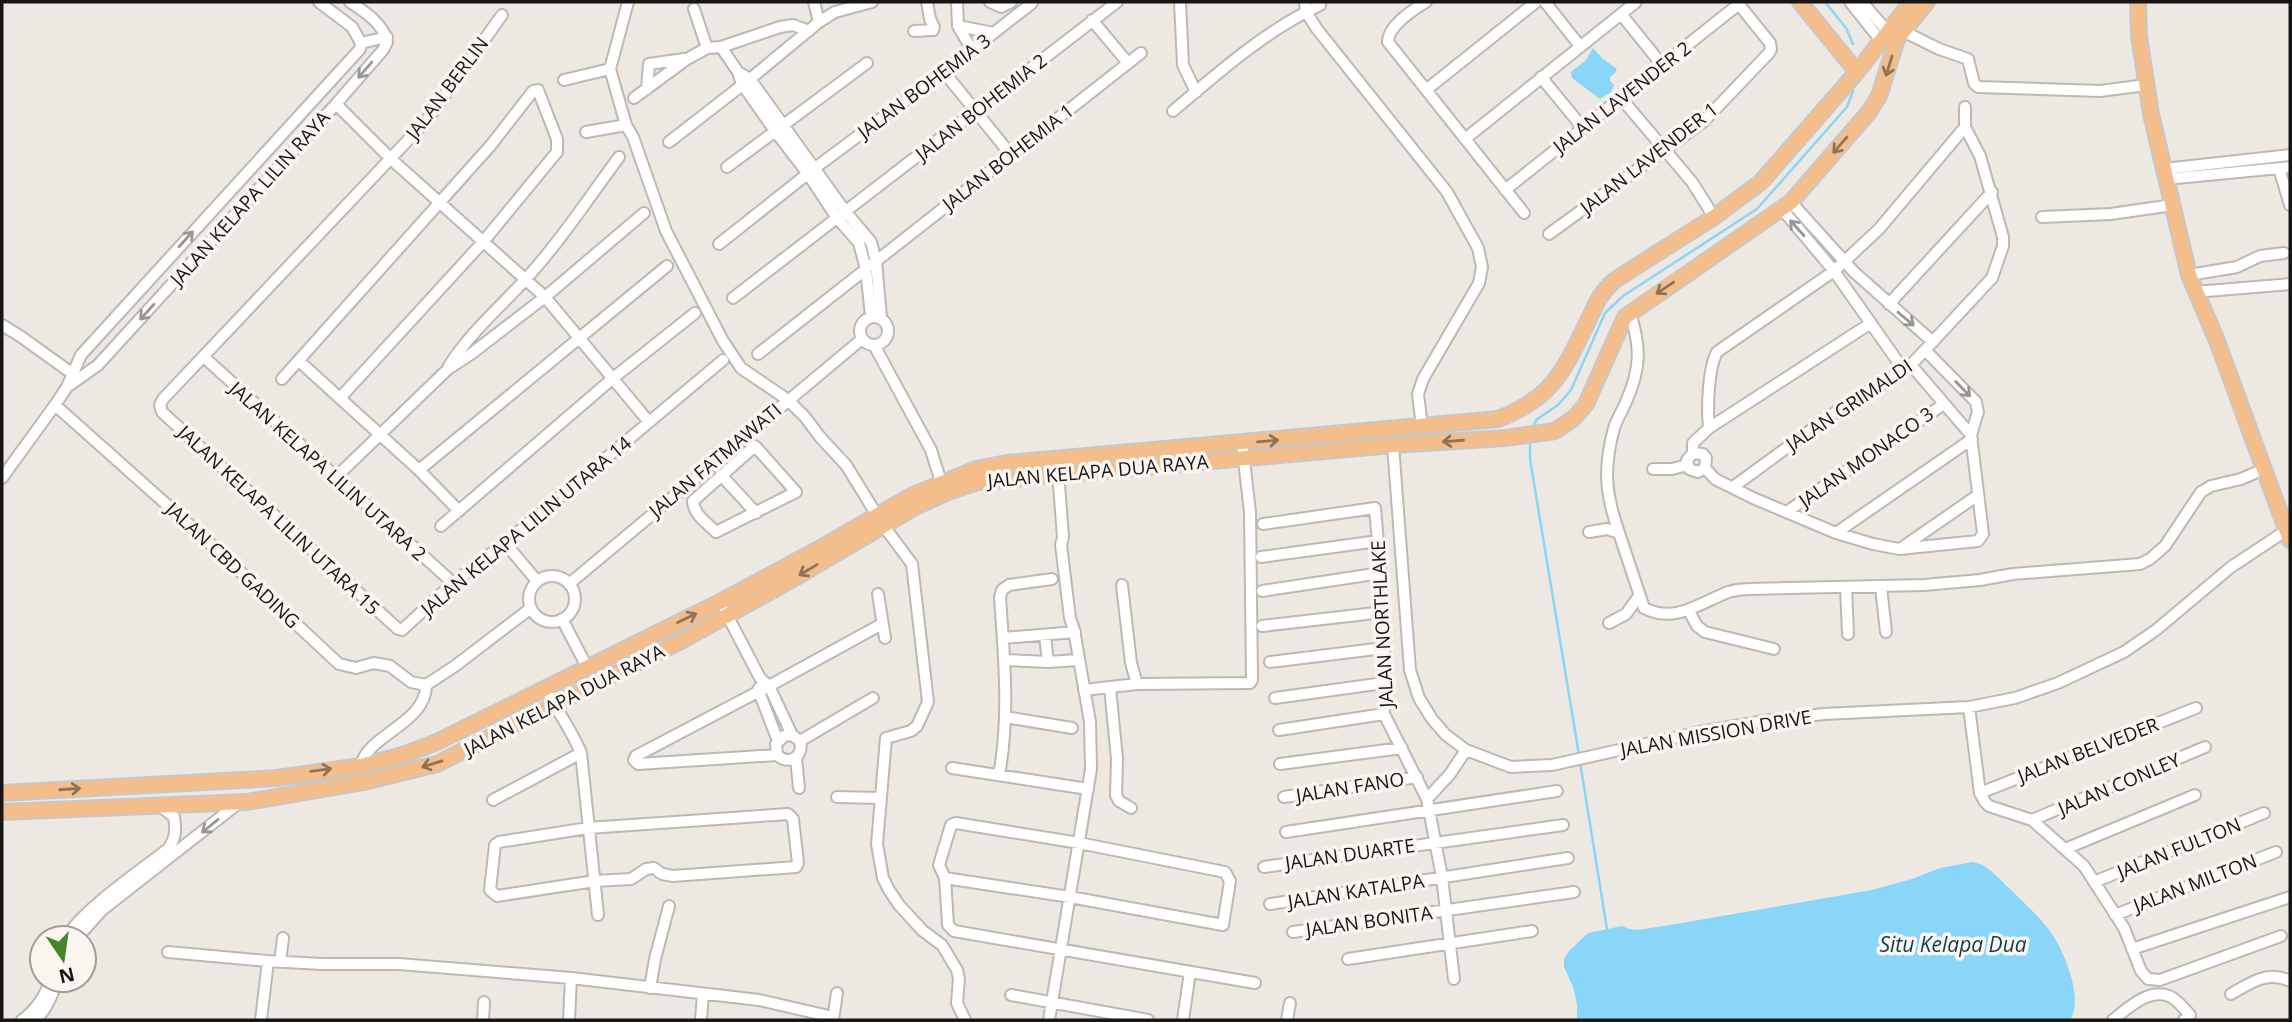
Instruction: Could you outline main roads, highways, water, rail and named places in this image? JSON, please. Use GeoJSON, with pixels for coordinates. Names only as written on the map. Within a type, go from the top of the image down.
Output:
{"type":"FeatureCollection","features":[{"type":"Feature","properties":{"kind":"main road"},"geometry":{"type":"LineString","coordinates":[[1800,2],[1857,72]]}},
{"type":"Feature","properties":{"kind":"main road","name":"JALAN KELAPA DUA RAYA"},"geometry":{"type":"LineString","coordinates":[[2,812],[240,802],[364,782],[437,764],[554,705],[881,521],[978,482],[1498,419],[1518,412],[1555,382],[1602,291],[1714,217],[1761,182],[1857,72],[1911,2]]}},
{"type":"Feature","properties":{"kind":"main road","name":"JALAN KELAPA DUA RAYA"},"geometry":{"type":"LineString","coordinates":[[881,521],[911,496],[941,482],[976,469],[1007,463],[1393,445],[1502,438],[1555,431],[1574,418],[1586,404],[1625,317],[1786,205],[1876,103],[1897,39],[1927,2]]}},
{"type":"Feature","properties":{"kind":"main road"},"geometry":{"type":"LineString","coordinates":[[2138,2],[2138,36],[2146,85],[2189,275],[2217,341],[2289,535]]}},
{"type":"Feature","properties":{"kind":"main road"},"geometry":{"type":"LineString","coordinates":[[1498,419],[1502,438]]}},
{"type":"Feature","properties":{"kind":"main road","name":"JALAN KELAPA DUA RAYA"},"geometry":{"type":"LineString","coordinates":[[2,793],[277,778],[361,766],[438,742],[587,667],[724,609]]}},
{"type":"Feature","properties":{"kind":"main road"},"geometry":{"type":"LineString","coordinates":[[277,778],[278,796]]}},
{"type":"Feature","properties":{"kind":"water"},"geometry":{"type":"Polygon","coordinates":[[[1593,48],[1617,69],[1610,77],[1614,85],[1611,92],[1600,99],[1572,78],[1571,72],[1586,60],[1593,48]]]}},
{"type":"Feature","properties":{"kind":"water","name":"Situ Kelapa Dua"},"geometry":{"type":"Polygon","coordinates":[[[1973,862],[1994,873],[2052,934],[2067,964],[2074,989],[2074,1011],[2070,1020],[1577,1020],[1577,1004],[1564,967],[1564,959],[1588,933],[1622,926],[1638,930],[1872,890],[1940,868],[1973,862]]]}},
{"type":"Feature","properties":{"kind":"waterway"},"geometry":{"type":"LineString","coordinates":[[1825,2],[1846,28],[1853,44]]}},
{"type":"Feature","properties":{"kind":"waterway"},"geometry":{"type":"LineString","coordinates":[[1532,430],[1536,420],[1558,405],[1571,390],[1605,313],[1623,296],[1757,209],[1847,107],[1853,91]]}},
{"type":"Feature","properties":{"kind":"waterway"},"geometry":{"type":"LineString","coordinates":[[1530,440],[1530,459],[1579,755]]}},
{"type":"Feature","properties":{"kind":"waterway"},"geometry":{"type":"LineString","coordinates":[[1580,762],[1607,929]]}}]}
